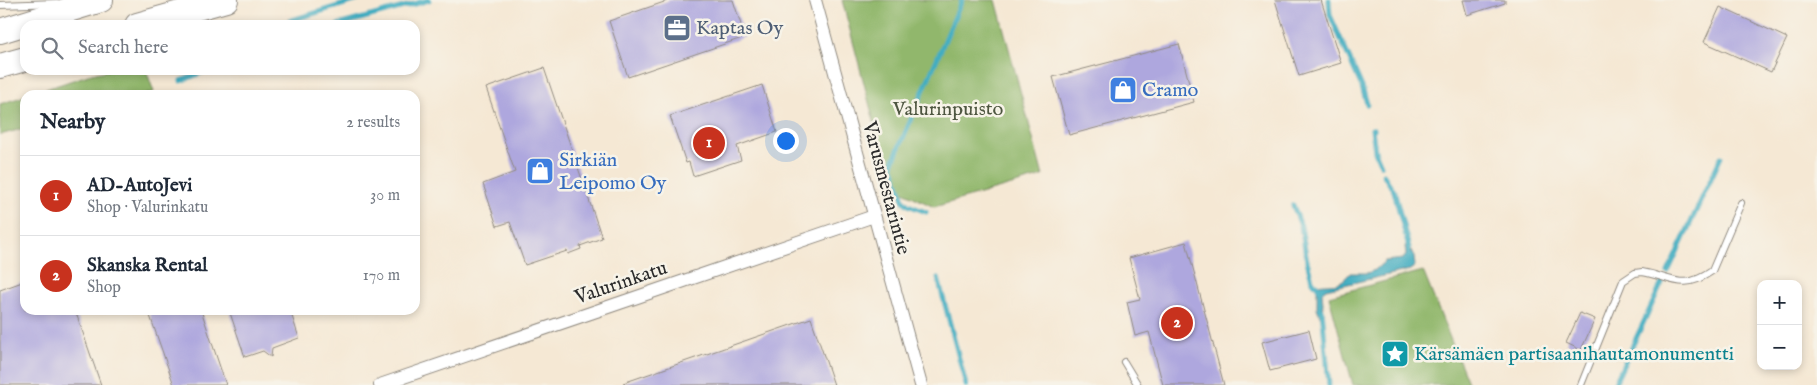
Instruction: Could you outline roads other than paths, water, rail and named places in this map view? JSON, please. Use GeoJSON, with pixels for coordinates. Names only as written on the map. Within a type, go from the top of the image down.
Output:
{"type":"FeatureCollection","features":[{"type":"Feature","properties":{"kind":"highway"},"geometry":{"type":"LineString","coordinates":[[156,20],[226,0]]}},
{"type":"Feature","properties":{"kind":"highway"},"geometry":{"type":"LineString","coordinates":[[36,20],[97,1]]}},
{"type":"Feature","properties":{"kind":"highway"},"geometry":{"type":"LineString","coordinates":[[0,31],[20,25]]}},
{"type":"Feature","properties":{"kind":"highway"},"geometry":{"type":"LineString","coordinates":[[0,66],[20,60]]}},
{"type":"Feature","properties":{"kind":"street","name":"Varusmestarintie"},"geometry":{"type":"LineString","coordinates":[[815,0],[921,385]]}},
{"type":"Feature","properties":{"kind":"street","name":"Valurinkatu"},"geometry":{"type":"LineString","coordinates":[[380,385],[874,216]]}},
{"type":"Feature","properties":{"kind":"lane"},"geometry":{"type":"LineString","coordinates":[[0,5],[97,1]]}},
{"type":"Feature","properties":{"kind":"lane"},"geometry":{"type":"LineString","coordinates":[[1581,385],[1622,282],[1628,276],[1642,272],[1683,283],[1703,277],[1712,271],[1742,203]]}},
{"type":"Feature","properties":{"kind":"lane"},"geometry":{"type":"LineString","coordinates":[[1124,362],[1138,385]]}},
{"type":"Feature","properties":{"kind":"water"},"geometry":{"type":"Polygon","coordinates":[[[1408,243],[1414,257],[1415,266],[1410,270],[1326,289],[1322,292],[1324,316],[1321,318],[1317,308],[1317,285],[1335,284],[1342,281],[1350,273],[1367,273],[1375,270],[1385,261],[1403,259],[1406,255],[1405,246],[1408,243]]]}},
{"type":"Feature","properties":{"kind":"waterway"},"geometry":{"type":"LineString","coordinates":[[292,20],[358,0]]}},
{"type":"Feature","properties":{"kind":"waterway"},"geometry":{"type":"LineString","coordinates":[[356,20],[429,0]]}},
{"type":"Feature","properties":{"kind":"waterway"},"geometry":{"type":"LineString","coordinates":[[926,212],[908,205],[903,200],[892,164],[962,0]]}},
{"type":"Feature","properties":{"kind":"waterway"},"geometry":{"type":"LineString","coordinates":[[1329,0],[1330,15],[1362,87],[1367,104]]}},
{"type":"Feature","properties":{"kind":"waterway"},"geometry":{"type":"LineString","coordinates":[[181,81],[196,75]]}},
{"type":"Feature","properties":{"kind":"waterway"},"geometry":{"type":"LineString","coordinates":[[1374,129],[1372,129],[1375,151],[1381,165]]}},
{"type":"Feature","properties":{"kind":"waterway"},"geometry":{"type":"LineString","coordinates":[[1668,272],[1721,157]]}},
{"type":"Feature","properties":{"kind":"waterway"},"geometry":{"type":"LineString","coordinates":[[1383,174],[1394,191],[1409,248]]}},
{"type":"Feature","properties":{"kind":"waterway"},"geometry":{"type":"LineString","coordinates":[[1293,205],[1301,226],[1312,280],[1319,289]]}},
{"type":"Feature","properties":{"kind":"waterway"},"geometry":{"type":"LineString","coordinates":[[938,278],[966,385]]}},
{"type":"Feature","properties":{"kind":"waterway"},"geometry":{"type":"LineString","coordinates":[[1614,385],[1662,283]]}},
{"type":"Feature","properties":{"kind":"waterway"},"geometry":{"type":"LineString","coordinates":[[1322,310],[1329,385]]}},
{"type":"Feature","properties":{"kind":"place","name":"Kaptas Oy"},"geometry":{"type":"Point","coordinates":[677,28]}},
{"type":"Feature","properties":{"kind":"place","name":"Cramo"},"geometry":{"type":"Point","coordinates":[1123,90]}},
{"type":"Feature","properties":{"kind":"place","name":"AD-AutoJevi"},"geometry":{"type":"Point","coordinates":[709,143]}},
{"type":"Feature","properties":{"kind":"place","name":"Sirkiän Leipomo Oy"},"geometry":{"type":"Point","coordinates":[540,171]}},
{"type":"Feature","properties":{"kind":"place","name":"Skanska Rental"},"geometry":{"type":"Point","coordinates":[1177,323]}},
{"type":"Feature","properties":{"kind":"place","name":"Kärsämäen partisaanihautamonumentti"},"geometry":{"type":"Point","coordinates":[1395,354]}},
{"type":"Feature","properties":{"kind":"park label","name":"Valurinpuisto"},"geometry":{"type":"Point","coordinates":[948,109]}}]}
